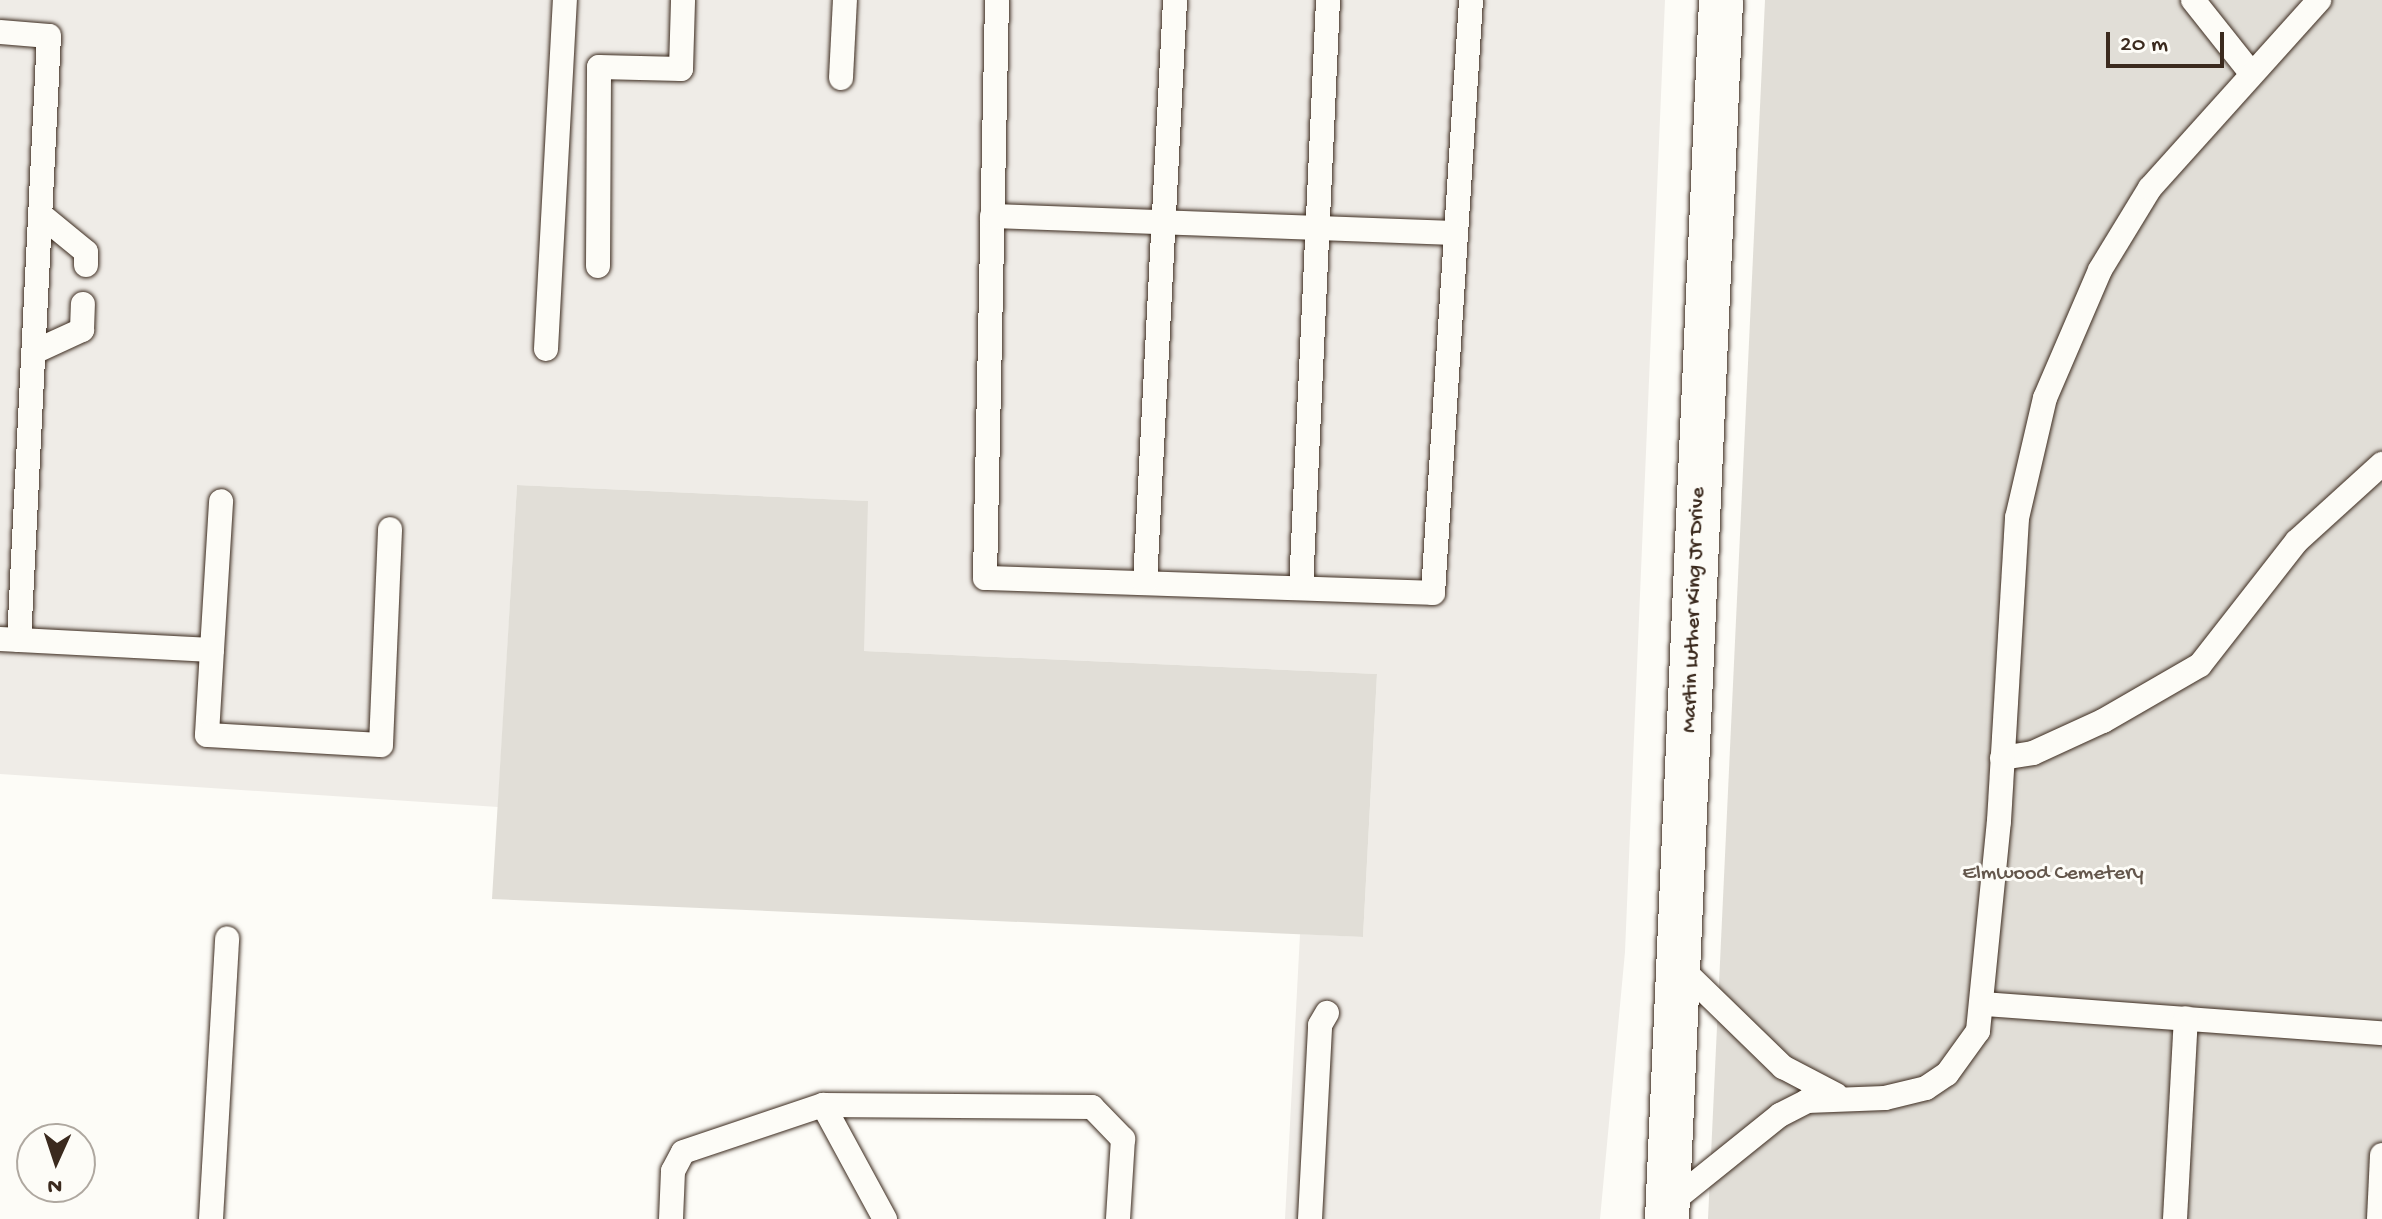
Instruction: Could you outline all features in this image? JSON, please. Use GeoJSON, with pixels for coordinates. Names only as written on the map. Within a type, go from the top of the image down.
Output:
{"type":"FeatureCollection","features":[{"type":"Feature","properties":{"kind":"main road","name":"Martin Luther King Jr Drive"},"geometry":{"type":"LineString","coordinates":[[1668,1212],[1721,0]]}},
{"type":"Feature","properties":{"kind":"lane"},"geometry":{"type":"LineString","coordinates":[[546,349],[565,0]]}},
{"type":"Feature","properties":{"kind":"lane"},"geometry":{"type":"LineString","coordinates":[[598,266],[599,67],[681,69],[683,0]]}},
{"type":"Feature","properties":{"kind":"lane"},"geometry":{"type":"LineString","coordinates":[[841,78],[845,0]]}},
{"type":"Feature","properties":{"kind":"lane"},"geometry":{"type":"LineString","coordinates":[[997,0],[985,578],[1433,593],[1471,0]]}},
{"type":"Feature","properties":{"kind":"lane"},"geometry":{"type":"LineString","coordinates":[[1145,583],[1175,0]]}},
{"type":"Feature","properties":{"kind":"lane"},"geometry":{"type":"LineString","coordinates":[[1301,588],[1328,0]]}},
{"type":"Feature","properties":{"kind":"lane"},"geometry":{"type":"LineString","coordinates":[[2193,0],[2251,73]]}},
{"type":"Feature","properties":{"kind":"lane"},"geometry":{"type":"LineString","coordinates":[[1668,1212],[1780,1115],[1807,1101],[1838,1096],[1885,1098],[1926,1088],[1965,1054],[1984,1004],[2017,518],[2034,436],[2059,358],[2100,270],[2150,188],[2319,0]]}},
{"type":"Feature","properties":{"kind":"lane"},"geometry":{"type":"LineString","coordinates":[[0,32],[49,36],[34,352],[10,640],[212,650]]}},
{"type":"Feature","properties":{"kind":"lane"},"geometry":{"type":"LineString","coordinates":[[41,215],[86,252],[86,265]]}},
{"type":"Feature","properties":{"kind":"lane"},"geometry":{"type":"LineString","coordinates":[[992,216],[1456,233]]}},
{"type":"Feature","properties":{"kind":"lane"},"geometry":{"type":"LineString","coordinates":[[34,352],[82,330],[83,304]]}},
{"type":"Feature","properties":{"kind":"lane"},"geometry":{"type":"LineString","coordinates":[[2002,758],[2033,753],[2103,721],[2200,665],[2297,541],[2382,464]]}},
{"type":"Feature","properties":{"kind":"lane"},"geometry":{"type":"LineString","coordinates":[[221,501],[207,735],[381,745],[390,529]]}},
{"type":"Feature","properties":{"kind":"lane"},"geometry":{"type":"LineString","coordinates":[[211,1219],[227,938]]}},
{"type":"Feature","properties":{"kind":"lane"},"geometry":{"type":"LineString","coordinates":[[1680,967],[1783,1067],[1838,1096]]}},
{"type":"Feature","properties":{"kind":"lane"},"geometry":{"type":"LineString","coordinates":[[1984,1004],[2382,1033]]}},
{"type":"Feature","properties":{"kind":"lane"},"geometry":{"type":"LineString","coordinates":[[1310,1219],[1320,1025],[1327,1013]]}},
{"type":"Feature","properties":{"kind":"lane"},"geometry":{"type":"LineString","coordinates":[[2175,1219],[2186,1018]]}},
{"type":"Feature","properties":{"kind":"lane"},"geometry":{"type":"LineString","coordinates":[[823,1105],[885,1219]]}},
{"type":"Feature","properties":{"kind":"lane"},"geometry":{"type":"LineString","coordinates":[[671,1219],[673,1171],[683,1152],[823,1105],[1092,1107],[1123,1139],[1118,1219]]}},
{"type":"Feature","properties":{"kind":"lane"},"geometry":{"type":"LineString","coordinates":[[2379,1219],[2382,1155]]}},
{"type":"Feature","properties":{"kind":"shaded area"},"geometry":{"type":"Polygon","coordinates":[[[0,0],[1665,0],[1625,952],[1600,1219],[1285,1219],[1300,934],[1363,937],[1377,674],[863,651],[867,501],[517,485],[498,807],[0,774],[0,0]]]}},
{"type":"Feature","properties":{"kind":"green space","name":"Elmwood Cemetery"},"geometry":{"type":"Polygon","coordinates":[[[1765,0],[2382,0],[2382,1219],[1708,1219],[1765,0]]]}},
{"type":"Feature","properties":{"kind":"green space"},"geometry":{"type":"Polygon","coordinates":[[[517,485],[868,501],[864,651],[1377,674],[1363,937],[492,899],[517,485]]]}}]}
